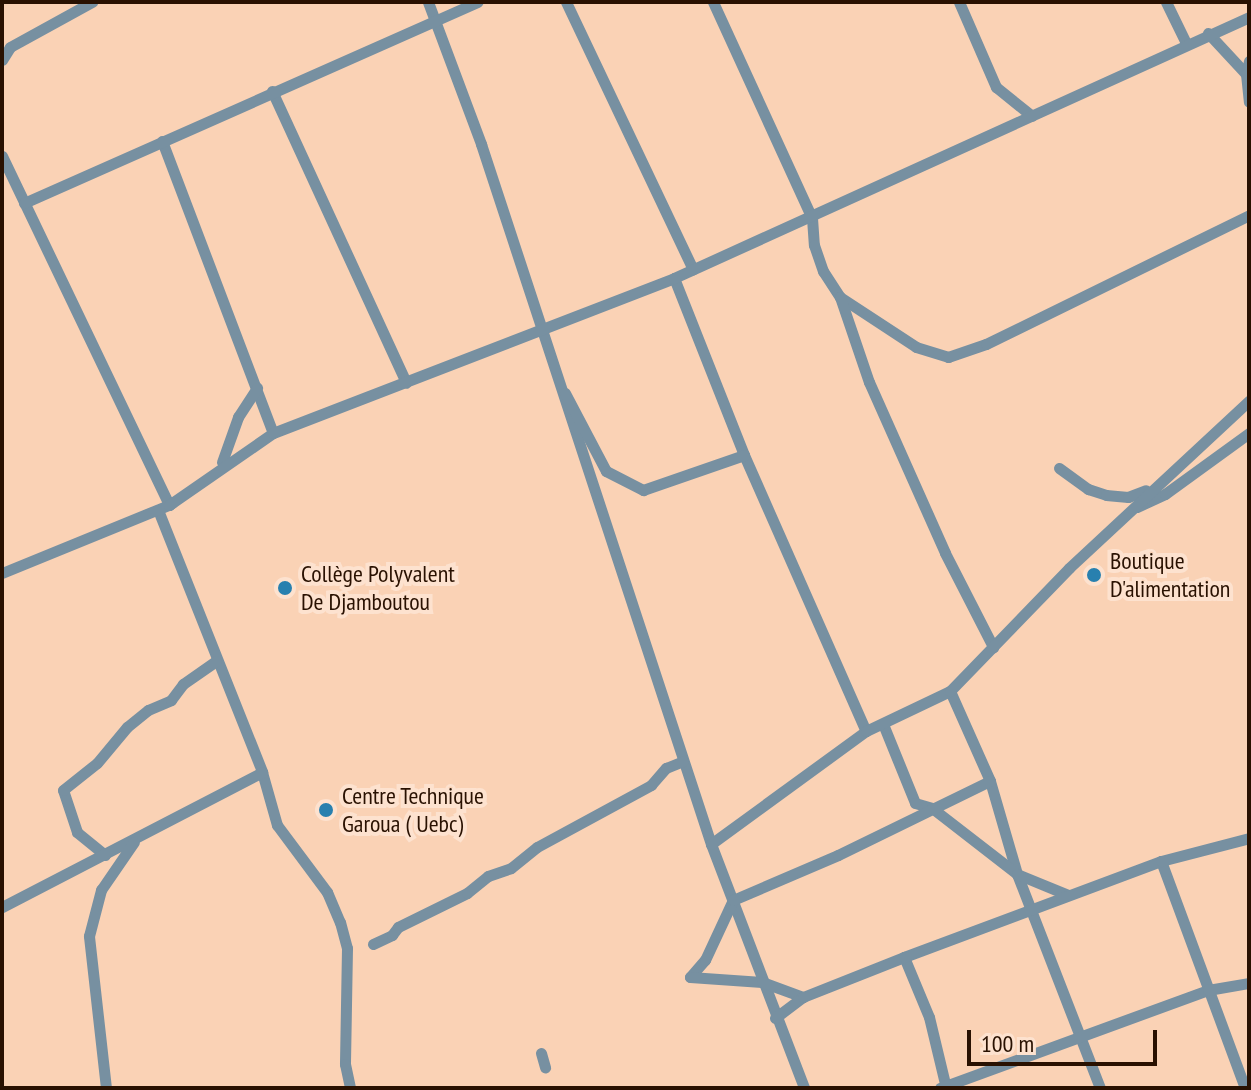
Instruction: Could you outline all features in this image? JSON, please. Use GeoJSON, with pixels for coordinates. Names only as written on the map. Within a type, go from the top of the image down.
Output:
{"type":"FeatureCollection","features":[{"type":"Feature","properties":{"kind":"street"},"geometry":{"type":"LineString","coordinates":[[2,60],[6,47],[79,6],[92,2]]}},
{"type":"Feature","properties":{"kind":"street"},"geometry":{"type":"LineString","coordinates":[[428,2],[481,144],[543,330],[557,383],[711,844],[804,1088]]}},
{"type":"Feature","properties":{"kind":"street"},"geometry":{"type":"LineString","coordinates":[[24,203],[434,18],[477,2]]}},
{"type":"Feature","properties":{"kind":"street"},"geometry":{"type":"LineString","coordinates":[[566,2],[693,269]]}},
{"type":"Feature","properties":{"kind":"street"},"geometry":{"type":"LineString","coordinates":[[713,2],[812,218],[814,245],[823,271],[840,297],[875,396],[945,553],[993,647]]}},
{"type":"Feature","properties":{"kind":"street"},"geometry":{"type":"LineString","coordinates":[[959,2],[996,87],[1032,116]]}},
{"type":"Feature","properties":{"kind":"street"},"geometry":{"type":"LineString","coordinates":[[1166,2],[1186,43]]}},
{"type":"Feature","properties":{"kind":"street"},"geometry":{"type":"LineString","coordinates":[[164,507],[249,439],[406,383],[674,278],[812,218],[1186,43],[1249,17]]}},
{"type":"Feature","properties":{"kind":"street"},"geometry":{"type":"LineString","coordinates":[[1208,33],[1246,74]]}},
{"type":"Feature","properties":{"kind":"street"},"geometry":{"type":"LineString","coordinates":[[1249,61],[1246,74],[1249,102]]}},
{"type":"Feature","properties":{"kind":"street"},"geometry":{"type":"LineString","coordinates":[[272,91],[406,383]]}},
{"type":"Feature","properties":{"kind":"street"},"geometry":{"type":"LineString","coordinates":[[162,141],[272,431]]}},
{"type":"Feature","properties":{"kind":"street"},"geometry":{"type":"LineString","coordinates":[[2,156],[164,507],[216,661],[262,772],[277,825],[327,892],[340,922],[347,948],[345,1064],[350,1088]]}},
{"type":"Feature","properties":{"kind":"street"},"geometry":{"type":"LineString","coordinates":[[840,297],[916,347],[948,357],[986,344],[1249,215]]}},
{"type":"Feature","properties":{"kind":"street"},"geometry":{"type":"LineString","coordinates":[[674,278],[744,455],[866,731]]}},
{"type":"Feature","properties":{"kind":"street"},"geometry":{"type":"LineString","coordinates":[[557,383],[575,408],[606,471],[643,490],[744,455]]}},
{"type":"Feature","properties":{"kind":"street"},"geometry":{"type":"LineString","coordinates":[[222,462],[238,417],[257,388]]}},
{"type":"Feature","properties":{"kind":"street"},"geometry":{"type":"LineString","coordinates":[[711,844],[866,731],[950,691],[1154,486],[1249,401]]}},
{"type":"Feature","properties":{"kind":"street"},"geometry":{"type":"LineString","coordinates":[[2,573],[164,507],[272,431]]}},
{"type":"Feature","properties":{"kind":"street"},"geometry":{"type":"LineString","coordinates":[[1129,511],[1165,494],[1249,433]]}},
{"type":"Feature","properties":{"kind":"street"},"geometry":{"type":"LineString","coordinates":[[1059,468],[1088,489],[1106,495],[1128,497],[1154,486]]}},
{"type":"Feature","properties":{"kind":"street"},"geometry":{"type":"LineString","coordinates":[[105,855],[77,832],[63,790],[97,763],[127,727],[148,710],[171,700],[183,684],[216,661]]}},
{"type":"Feature","properties":{"kind":"street"},"geometry":{"type":"LineString","coordinates":[[950,691],[990,781],[1017,874],[1077,1036],[1100,1088]]}},
{"type":"Feature","properties":{"kind":"street"},"geometry":{"type":"LineString","coordinates":[[883,724],[915,803],[932,808],[1017,874],[1068,895]]}},
{"type":"Feature","properties":{"kind":"street"},"geometry":{"type":"LineString","coordinates":[[373,944],[431,908],[511,868],[537,847],[651,785],[666,768],[683,761]]}},
{"type":"Feature","properties":{"kind":"street"},"geometry":{"type":"LineString","coordinates":[[2,907],[262,772]]}},
{"type":"Feature","properties":{"kind":"street"},"geometry":{"type":"LineString","coordinates":[[803,997],[762,982],[690,977],[705,960],[733,900],[838,855],[990,781]]}},
{"type":"Feature","properties":{"kind":"street"},"geometry":{"type":"LineString","coordinates":[[775,1018],[803,997],[904,957],[1161,861],[1249,838]]}},
{"type":"Feature","properties":{"kind":"street"},"geometry":{"type":"LineString","coordinates":[[106,1088],[89,936],[101,890],[136,839]]}},
{"type":"Feature","properties":{"kind":"street"},"geometry":{"type":"LineString","coordinates":[[1161,861],[1245,1088]]}},
{"type":"Feature","properties":{"kind":"street"},"geometry":{"type":"LineString","coordinates":[[904,957],[929,1017],[944,1087],[965,1084],[1077,1036],[1208,990],[1249,983]]}},
{"type":"Feature","properties":{"kind":"street"},"geometry":{"type":"LineString","coordinates":[[541,1053],[545,1067]]}},
{"type":"Feature","properties":{"kind":"place","name":"Boutique D'alimentation"},"geometry":{"type":"Point","coordinates":[1094,575]}},
{"type":"Feature","properties":{"kind":"place","name":"Collège Polyvalent De Djamboutou"},"geometry":{"type":"Point","coordinates":[285,588]}},
{"type":"Feature","properties":{"kind":"place","name":"Centre Technique Garoua ( Uebc)"},"geometry":{"type":"Point","coordinates":[326,810]}}]}
